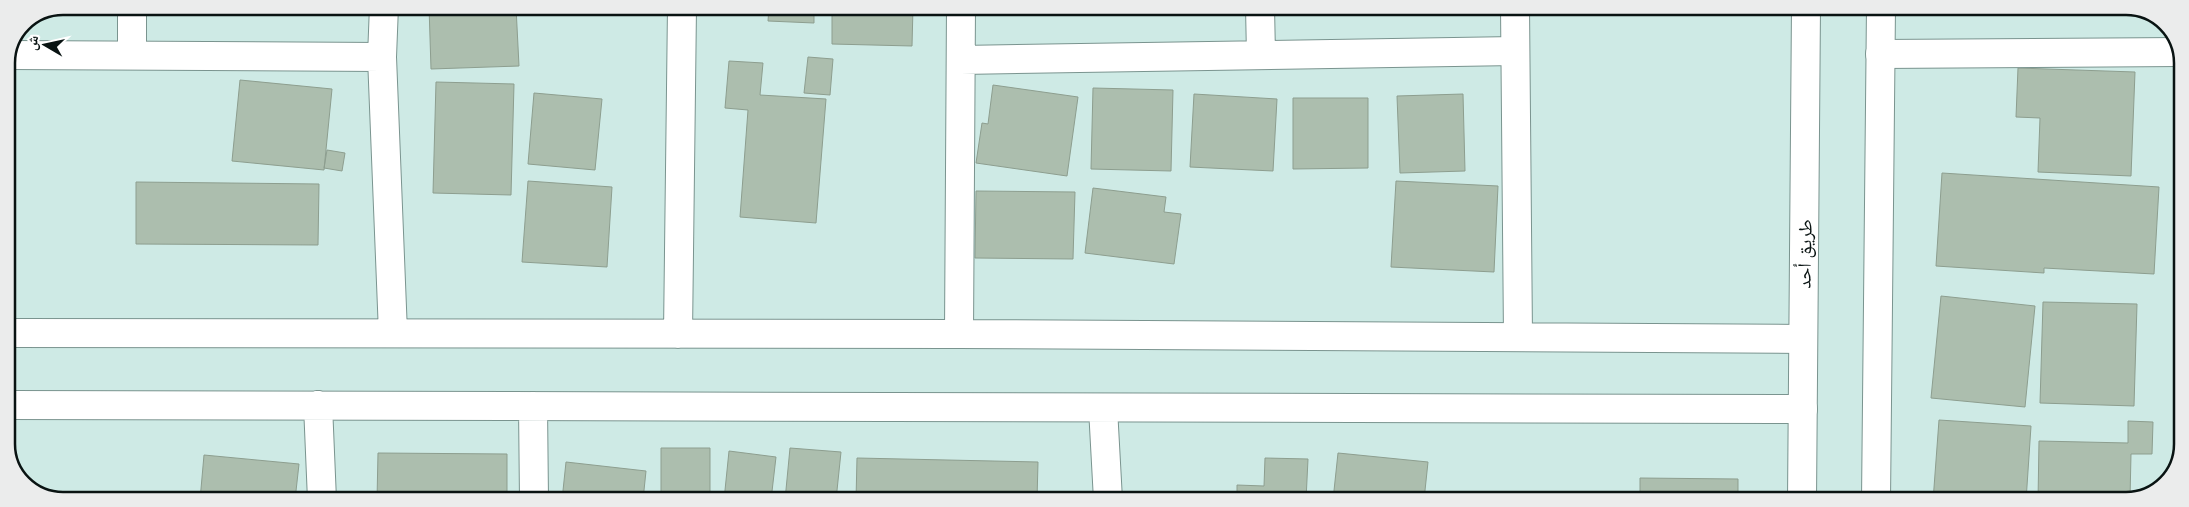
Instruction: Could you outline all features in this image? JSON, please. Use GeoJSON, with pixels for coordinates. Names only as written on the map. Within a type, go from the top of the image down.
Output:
{"type":"FeatureCollection","features":[{"type":"Feature","properties":{"kind":"street"},"geometry":{"type":"LineString","coordinates":[[132,15],[132,55]]}},
{"type":"Feature","properties":{"kind":"street"},"geometry":{"type":"LineString","coordinates":[[384,15],[382,57],[393,333]]}},
{"type":"Feature","properties":{"kind":"street"},"geometry":{"type":"LineString","coordinates":[[678,334],[682,15]]}},
{"type":"Feature","properties":{"kind":"street"},"geometry":{"type":"LineString","coordinates":[[959,334],[961,15]]}},
{"type":"Feature","properties":{"kind":"street"},"geometry":{"type":"LineString","coordinates":[[1260,15],[1262,55]]}},
{"type":"Feature","properties":{"kind":"street"},"geometry":{"type":"LineString","coordinates":[[1515,15],[1518,337]]}},
{"type":"Feature","properties":{"kind":"street","name":"طريق أحد"},"geometry":{"type":"LineString","coordinates":[[1802,492],[1806,15]]}},
{"type":"Feature","properties":{"kind":"street"},"geometry":{"type":"LineString","coordinates":[[1876,492],[1881,15]]}},
{"type":"Feature","properties":{"kind":"street"},"geometry":{"type":"LineString","coordinates":[[961,60],[1515,51]]}},
{"type":"Feature","properties":{"kind":"street"},"geometry":{"type":"LineString","coordinates":[[1880,54],[2172,52]]}},
{"type":"Feature","properties":{"kind":"street"},"geometry":{"type":"LineString","coordinates":[[16,55],[382,57]]}},
{"type":"Feature","properties":{"kind":"street"},"geometry":{"type":"LineString","coordinates":[[15,333],[959,334],[1803,339]]}},
{"type":"Feature","properties":{"kind":"street"},"geometry":{"type":"LineString","coordinates":[[15,405],[1802,410]]}},
{"type":"Feature","properties":{"kind":"street"},"geometry":{"type":"LineString","coordinates":[[318,405],[322,492]]}},
{"type":"Feature","properties":{"kind":"street"},"geometry":{"type":"LineString","coordinates":[[533,406],[534,492]]}},
{"type":"Feature","properties":{"kind":"street"},"geometry":{"type":"LineString","coordinates":[[1103,408],[1108,492]]}},
{"type":"Feature","properties":{"kind":"building"},"geometry":{"type":"Polygon","coordinates":[[[429,15],[516,15],[519,66],[431,69],[429,15]]]}},
{"type":"Feature","properties":{"kind":"building"},"geometry":{"type":"Polygon","coordinates":[[[768,15],[814,15],[814,23],[768,21],[768,15]]]}},
{"type":"Feature","properties":{"kind":"building"},"geometry":{"type":"Polygon","coordinates":[[[832,15],[913,15],[912,46],[832,44],[832,15]]]}},
{"type":"Feature","properties":{"kind":"building"},"geometry":{"type":"Polygon","coordinates":[[[808,57],[833,59],[830,95],[804,93],[808,57]]]}},
{"type":"Feature","properties":{"kind":"building"},"geometry":{"type":"Polygon","coordinates":[[[729,61],[763,63],[760,95],[826,99],[816,223],[740,217],[748,110],[725,108],[729,61]]]}},
{"type":"Feature","properties":{"kind":"building"},"geometry":{"type":"Polygon","coordinates":[[[2018,68],[2135,72],[2131,176],[2038,172],[2040,118],[2016,117],[2018,68]]]}},
{"type":"Feature","properties":{"kind":"building"},"geometry":{"type":"Polygon","coordinates":[[[240,80],[332,89],[324,170],[232,161],[240,80]]]}},
{"type":"Feature","properties":{"kind":"building"},"geometry":{"type":"Polygon","coordinates":[[[436,82],[514,84],[511,195],[433,193],[436,82]]]}},
{"type":"Feature","properties":{"kind":"building"},"geometry":{"type":"Polygon","coordinates":[[[993,85],[1078,97],[1067,176],[976,163],[982,123],[988,124],[993,85]]]}},
{"type":"Feature","properties":{"kind":"building"},"geometry":{"type":"Polygon","coordinates":[[[1093,88],[1173,90],[1171,171],[1091,169],[1093,88]]]}},
{"type":"Feature","properties":{"kind":"building"},"geometry":{"type":"Polygon","coordinates":[[[534,93],[602,99],[595,170],[528,164],[534,93]]]}},
{"type":"Feature","properties":{"kind":"building"},"geometry":{"type":"Polygon","coordinates":[[[1194,94],[1277,99],[1273,171],[1190,167],[1194,94]]]}},
{"type":"Feature","properties":{"kind":"building"},"geometry":{"type":"Polygon","coordinates":[[[1463,94],[1465,171],[1400,173],[1397,96],[1463,94]]]}},
{"type":"Feature","properties":{"kind":"building"},"geometry":{"type":"Polygon","coordinates":[[[1293,98],[1368,98],[1368,168],[1293,169],[1293,98]]]}},
{"type":"Feature","properties":{"kind":"building"},"geometry":{"type":"Polygon","coordinates":[[[327,150],[345,153],[342,171],[324,168],[327,150]]]}},
{"type":"Feature","properties":{"kind":"building"},"geometry":{"type":"Polygon","coordinates":[[[1942,173],[2159,187],[2154,274],[2044,268],[2044,273],[1936,266],[1942,173]]]}},
{"type":"Feature","properties":{"kind":"building"},"geometry":{"type":"Polygon","coordinates":[[[528,181],[612,187],[607,267],[522,262],[528,181]]]}},
{"type":"Feature","properties":{"kind":"building"},"geometry":{"type":"Polygon","coordinates":[[[1396,181],[1498,186],[1494,272],[1391,267],[1396,181]]]}},
{"type":"Feature","properties":{"kind":"building"},"geometry":{"type":"Polygon","coordinates":[[[136,182],[319,184],[318,245],[136,244],[136,182]]]}},
{"type":"Feature","properties":{"kind":"building"},"geometry":{"type":"Polygon","coordinates":[[[1093,188],[1166,197],[1164,212],[1181,214],[1174,264],[1085,253],[1093,188]]]}},
{"type":"Feature","properties":{"kind":"building"},"geometry":{"type":"Polygon","coordinates":[[[976,191],[1075,192],[1073,259],[975,258],[976,191]]]}},
{"type":"Feature","properties":{"kind":"building"},"geometry":{"type":"Polygon","coordinates":[[[1941,296],[2035,306],[2025,407],[1931,398],[1941,296]]]}},
{"type":"Feature","properties":{"kind":"building"},"geometry":{"type":"Polygon","coordinates":[[[2043,302],[2137,304],[2134,406],[2040,403],[2043,302]]]}},
{"type":"Feature","properties":{"kind":"building"},"geometry":{"type":"Polygon","coordinates":[[[1939,420],[2031,426],[2027,492],[1934,492],[1939,420]]]}},
{"type":"Feature","properties":{"kind":"building"},"geometry":{"type":"Polygon","coordinates":[[[2128,421],[2153,422],[2152,454],[2131,454],[2130,492],[2038,492],[2039,441],[2128,443],[2128,421]]]}},
{"type":"Feature","properties":{"kind":"building"},"geometry":{"type":"Polygon","coordinates":[[[661,448],[710,448],[710,492],[661,492],[661,448]]]}},
{"type":"Feature","properties":{"kind":"building"},"geometry":{"type":"Polygon","coordinates":[[[790,448],[841,452],[837,492],[786,492],[790,448]]]}},
{"type":"Feature","properties":{"kind":"building"},"geometry":{"type":"Polygon","coordinates":[[[729,451],[776,457],[772,492],[725,492],[729,451]]]}},
{"type":"Feature","properties":{"kind":"building"},"geometry":{"type":"Polygon","coordinates":[[[378,453],[507,454],[507,492],[377,492],[378,453]]]}},
{"type":"Feature","properties":{"kind":"building"},"geometry":{"type":"Polygon","coordinates":[[[1338,453],[1428,462],[1425,492],[1334,492],[1338,453]]]}},
{"type":"Feature","properties":{"kind":"building"},"geometry":{"type":"Polygon","coordinates":[[[204,455],[299,464],[296,492],[201,492],[204,455]]]}},
{"type":"Feature","properties":{"kind":"building"},"geometry":{"type":"Polygon","coordinates":[[[857,458],[1038,462],[1037,492],[856,492],[857,458]]]}},
{"type":"Feature","properties":{"kind":"building"},"geometry":{"type":"Polygon","coordinates":[[[1265,458],[1308,459],[1306,492],[1237,492],[1237,485],[1264,486],[1265,458]]]}},
{"type":"Feature","properties":{"kind":"building"},"geometry":{"type":"Polygon","coordinates":[[[566,462],[646,471],[644,492],[563,492],[566,462]]]}},
{"type":"Feature","properties":{"kind":"building"},"geometry":{"type":"Polygon","coordinates":[[[1640,478],[1738,479],[1738,492],[1640,492],[1640,478]]]}}]}
